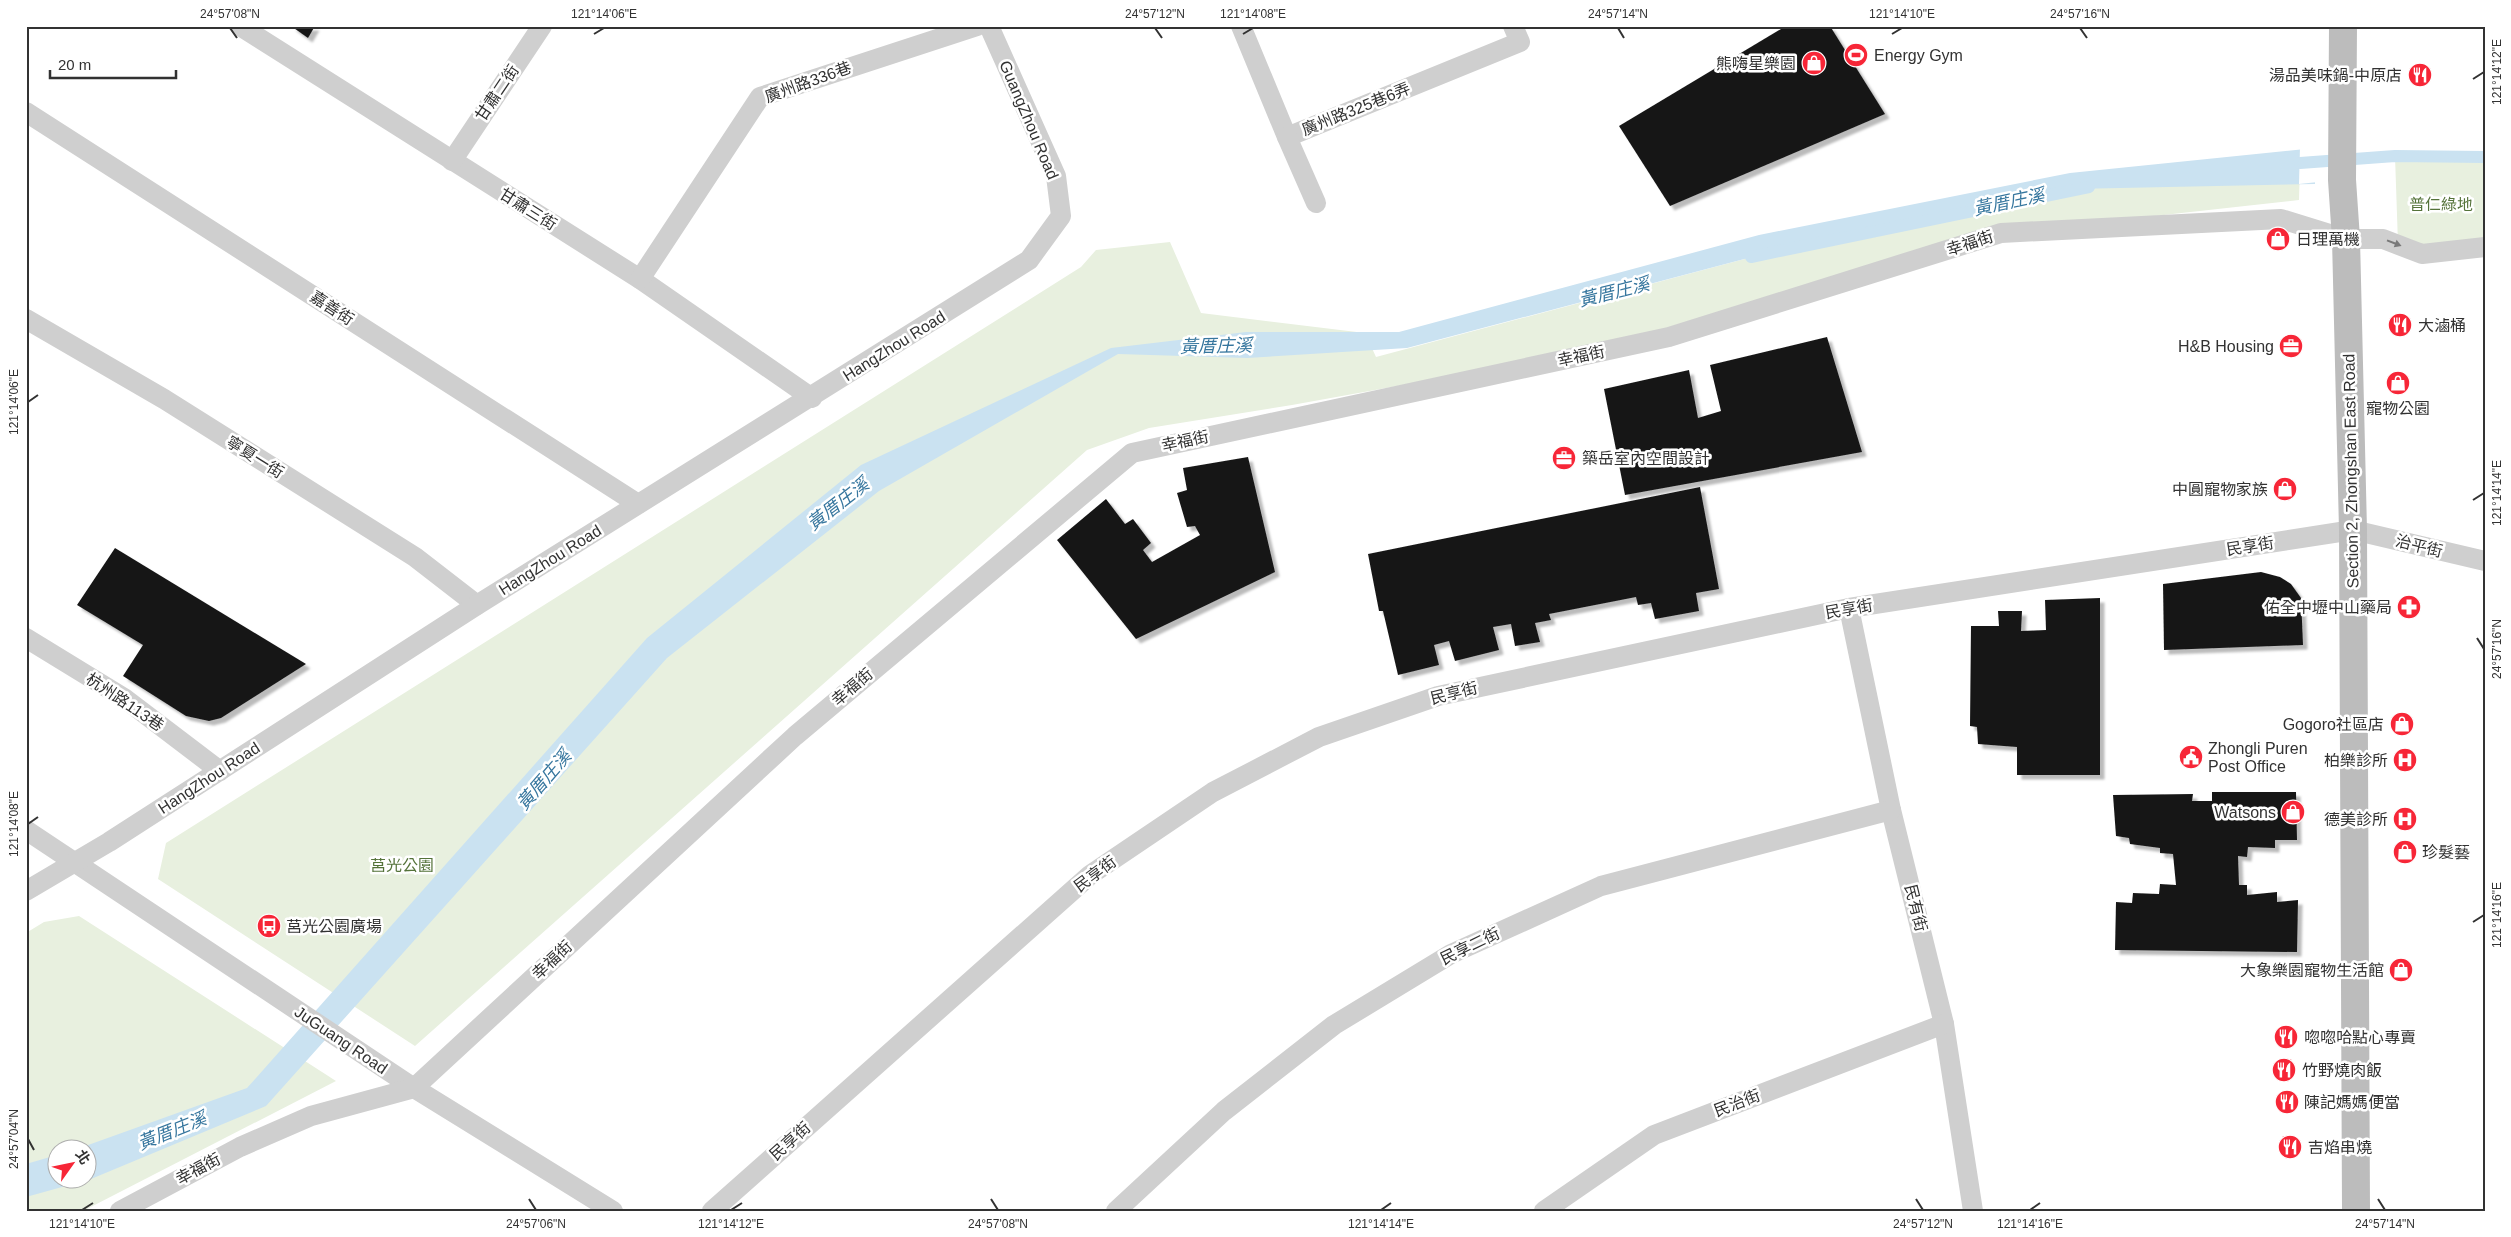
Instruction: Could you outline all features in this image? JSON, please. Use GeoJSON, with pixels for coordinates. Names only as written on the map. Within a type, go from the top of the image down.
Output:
{"type":"FeatureCollection","features":[{"type":"Feature","properties":{"kind":"main road","name":"Section 2, Zhongshan East Road"},"geometry":{"type":"LineString","coordinates":[[2344,26],[2342,180],[2346,239],[2354,530],[2356,1211]]}},
{"type":"Feature","properties":{"kind":"lane","name":"甘肅三街"},"geometry":{"type":"LineString","coordinates":[[240,26],[640,280],[812,398]]}},
{"type":"Feature","properties":{"kind":"lane","name":"甘肅二街"},"geometry":{"type":"LineString","coordinates":[[452,161],[542,26]]}},
{"type":"Feature","properties":{"kind":"lane","name":"廣州路336巷"},"geometry":{"type":"LineString","coordinates":[[640,280],[760,97],[977,26]]}},
{"type":"Feature","properties":{"kind":"lane","name":"GuangZhou Road"},"geometry":{"type":"LineString","coordinates":[[990,26],[1056,176],[1061,216]]}},
{"type":"Feature","properties":{"kind":"lane","name":"廣州路325巷6弄"},"geometry":{"type":"LineString","coordinates":[[1241,26],[1287,137],[1520,42],[1513,26]]}},
{"type":"Feature","properties":{"kind":"lane","name":"嘉善街"},"geometry":{"type":"LineString","coordinates":[[26,112],[638,504]]}},
{"type":"Feature","properties":{"kind":"lane"},"geometry":{"type":"LineString","coordinates":[[1287,137],[1316,204]]}},
{"type":"Feature","properties":{"kind":"lane","name":"HangZhou Road"},"geometry":{"type":"LineString","coordinates":[[26,891],[109,842],[477,605],[812,398],[1029,260],[1061,216]]}},
{"type":"Feature","properties":{"kind":"lane","name":"幸福街"},"geometry":{"type":"LineString","coordinates":[[120,1211],[240,1147],[311,1116],[414,1088],[795,736],[1132,452],[1669,338],[2001,232],[2281,219],[2346,239],[2383,239],[2422,254],[2485,247]]}},
{"type":"Feature","properties":{"kind":"lane","name":"寧夏一街"},"geometry":{"type":"LineString","coordinates":[[26,319],[164,399],[416,558],[477,605]]}},
{"type":"Feature","properties":{"kind":"lane","name":"治平街"},"geometry":{"type":"LineString","coordinates":[[2354,530],[2485,561]]}},
{"type":"Feature","properties":{"kind":"lane","name":"民享街"},"geometry":{"type":"LineString","coordinates":[[712,1211],[1090,875],[1213,792],[1319,737],[1438,696],[1849,608],[2354,530]]}},
{"type":"Feature","properties":{"kind":"lane","name":"民有街"},"geometry":{"type":"LineString","coordinates":[[1849,608],[1891,810],[1944,1024],[1973,1211]]}},
{"type":"Feature","properties":{"kind":"lane","name":"杭州路113巷"},"geometry":{"type":"LineString","coordinates":[[26,638],[124,698],[220,771]]}},
{"type":"Feature","properties":{"kind":"lane","name":"民享二街"},"geometry":{"type":"LineString","coordinates":[[1116,1211],[1224,1111],[1334,1025],[1451,954],[1601,886],[1891,810]]}},
{"type":"Feature","properties":{"kind":"lane","name":"JuGuang Road"},"geometry":{"type":"LineString","coordinates":[[26,830],[414,1088],[614,1211]]}},
{"type":"Feature","properties":{"kind":"lane","name":"民治街"},"geometry":{"type":"LineString","coordinates":[[1544,1211],[1654,1135],[1944,1024]]}},
{"type":"Feature","properties":{"kind":"green space","name":"普仁綠地"},"geometry":{"type":"Polygon","coordinates":[[[2395,156],[2485,160],[2485,247],[2398,244],[2395,156]]]}},
{"type":"Feature","properties":{"kind":"green space","name":"莒光公園"},"geometry":{"type":"Polygon","coordinates":[[[2300,163],[2299,200],[2001,233],[1669,337],[1292,405],[1149,428],[1087,450],[415,1046],[158,879],[166,843],[1081,267],[1096,250],[1170,242],[1201,313],[1365,333],[1376,357],[1767,253],[2073,189],[2300,163]]]}},
{"type":"Feature","properties":{"kind":"green space"},"geometry":{"type":"Polygon","coordinates":[[[79,916],[336,1081],[83,1211],[26,1211],[26,933],[44,922],[79,916]]]}},
{"type":"Feature","properties":{"kind":"water"},"geometry":{"type":"Polygon","coordinates":[[[2315,148],[2315,184],[2073,189],[1767,253],[1407,348],[1247,358],[1118,354],[879,491],[667,658],[266,1106],[98,1176],[98,1141],[247,1088],[647,638],[861,465],[1111,348],[1246,332],[1399,332],[1759,235],[2070,173],[2315,148]]]}},
{"type":"Feature","properties":{"kind":"water"},"geometry":{"type":"Polygon","coordinates":[[[48,1158],[48,1190],[51,1190],[26,1197],[26,1164],[48,1158]]]}},
{"type":"Feature","properties":{"kind":"pier"},"geometry":{"type":"Polygon","coordinates":[[[2315,145],[2318,148],[2318,182],[2299,184],[2300,147],[2315,145]]]}},
{"type":"Feature","properties":{"kind":"building"},"geometry":{"type":"Polygon","coordinates":[[[291,26],[315,26],[308,38],[291,26]]]}},
{"type":"Feature","properties":{"kind":"building"},"geometry":{"type":"Polygon","coordinates":[[[1786,26],[1830,26],[1885,114],[1670,206],[1619,126],[1786,26]]]}},
{"type":"Feature","properties":{"kind":"building"},"geometry":{"type":"Polygon","coordinates":[[[1827,337],[1862,452],[1625,495],[1604,389],[1689,370],[1698,418],[1721,411],[1710,365],[1827,337]]]}},
{"type":"Feature","properties":{"kind":"building"},"geometry":{"type":"Polygon","coordinates":[[[1248,457],[1275,572],[1136,639],[1057,540],[1106,499],[1125,524],[1133,519],[1151,543],[1143,550],[1152,562],[1200,535],[1195,526],[1187,527],[1177,493],[1187,490],[1183,468],[1248,457]]]}},
{"type":"Feature","properties":{"kind":"building"},"geometry":{"type":"Polygon","coordinates":[[[1700,487],[1719,589],[1696,593],[1699,611],[1655,619],[1651,603],[1638,605],[1636,597],[1549,614],[1551,620],[1535,623],[1540,642],[1515,646],[1511,624],[1493,627],[1499,650],[1455,661],[1449,641],[1434,645],[1439,665],[1398,675],[1383,611],[1379,611],[1368,554],[1700,487]]]}},
{"type":"Feature","properties":{"kind":"building"},"geometry":{"type":"Polygon","coordinates":[[[115,548],[306,664],[221,718],[209,721],[186,716],[123,676],[143,645],[77,605],[115,548]]]}},
{"type":"Feature","properties":{"kind":"building"},"geometry":{"type":"Polygon","coordinates":[[[2261,572],[2280,577],[2291,584],[2301,598],[2303,645],[2164,650],[2163,584],[2261,572]]]}},
{"type":"Feature","properties":{"kind":"building"},"geometry":{"type":"Polygon","coordinates":[[[2100,598],[2100,775],[2017,775],[2017,747],[1978,744],[1977,727],[1970,726],[1971,626],[1999,626],[1998,611],[2022,611],[2021,631],[2046,630],[2045,600],[2100,598]]]}},
{"type":"Feature","properties":{"kind":"building"},"geometry":{"type":"Polygon","coordinates":[[[2212,792],[2296,792],[2297,840],[2275,840],[2275,848],[2248,847],[2247,857],[2238,856],[2239,885],[2247,885],[2247,895],[2277,892],[2277,902],[2298,900],[2297,952],[2115,950],[2116,902],[2132,903],[2133,893],[2159,894],[2160,884],[2176,885],[2173,854],[2160,853],[2160,848],[2130,844],[2129,838],[2116,836],[2113,795],[2193,794],[2192,801],[2212,801],[2212,792]]]}},
{"type":"Feature","properties":{"kind":"waterway","name":"黃厝庄溪"},"geometry":{"type":"LineString","coordinates":[[2300,163],[2395,156],[2485,157]]}},
{"type":"Feature","properties":{"kind":"waterway","name":"黃厝庄溪"},"geometry":{"type":"LineString","coordinates":[[1751,257],[2089,187]]}},
{"type":"Feature","properties":{"kind":"place","name":"Energy Gym"},"geometry":{"type":"Point","coordinates":[1856,55]}},
{"type":"Feature","properties":{"kind":"place","name":"熊嗨星樂園"},"geometry":{"type":"Point","coordinates":[1814,63]}},
{"type":"Feature","properties":{"kind":"place","name":"湯品美味鍋-中原店"},"geometry":{"type":"Point","coordinates":[2420,75]}},
{"type":"Feature","properties":{"kind":"place","name":"日理萬機"},"geometry":{"type":"Point","coordinates":[2278,239]}},
{"type":"Feature","properties":{"kind":"place","name":"大滷桶"},"geometry":{"type":"Point","coordinates":[2400,325]}},
{"type":"Feature","properties":{"kind":"place","name":"H&B Housing"},"geometry":{"type":"Point","coordinates":[2291,346]}},
{"type":"Feature","properties":{"kind":"place","name":"寵物公園"},"geometry":{"type":"Point","coordinates":[2398,383]}},
{"type":"Feature","properties":{"kind":"place","name":"築岳室內空間設計"},"geometry":{"type":"Point","coordinates":[1564,458]}},
{"type":"Feature","properties":{"kind":"place","name":"中圓寵物家族"},"geometry":{"type":"Point","coordinates":[2285,489]}},
{"type":"Feature","properties":{"kind":"place","name":"佑全中壢中山藥局"},"geometry":{"type":"Point","coordinates":[2409,607]}},
{"type":"Feature","properties":{"kind":"place","name":"Gogoro社區店"},"geometry":{"type":"Point","coordinates":[2402,724]}},
{"type":"Feature","properties":{"kind":"place","name":"Zhongli Puren Post Office"},"geometry":{"type":"Point","coordinates":[2191,757]}},
{"type":"Feature","properties":{"kind":"place","name":"柏樂診所"},"geometry":{"type":"Point","coordinates":[2405,760]}},
{"type":"Feature","properties":{"kind":"place","name":"Watsons"},"geometry":{"type":"Point","coordinates":[2293,812]}},
{"type":"Feature","properties":{"kind":"place","name":"德美診所"},"geometry":{"type":"Point","coordinates":[2405,819]}},
{"type":"Feature","properties":{"kind":"place","name":"珍髮藝"},"geometry":{"type":"Point","coordinates":[2405,852]}},
{"type":"Feature","properties":{"kind":"place","name":"莒光公園廣場"},"geometry":{"type":"Point","coordinates":[269,926]}},
{"type":"Feature","properties":{"kind":"place","name":"大象樂園寵物生活館"},"geometry":{"type":"Point","coordinates":[2401,970]}},
{"type":"Feature","properties":{"kind":"place","name":"唿唿哈點心專賣"},"geometry":{"type":"Point","coordinates":[2286,1037]}},
{"type":"Feature","properties":{"kind":"place","name":"竹野燒肉飯"},"geometry":{"type":"Point","coordinates":[2284,1070]}},
{"type":"Feature","properties":{"kind":"place","name":"陳記媽媽便當"},"geometry":{"type":"Point","coordinates":[2287,1102]}},
{"type":"Feature","properties":{"kind":"place","name":"吉焰串燒"},"geometry":{"type":"Point","coordinates":[2290,1147]}}]}
